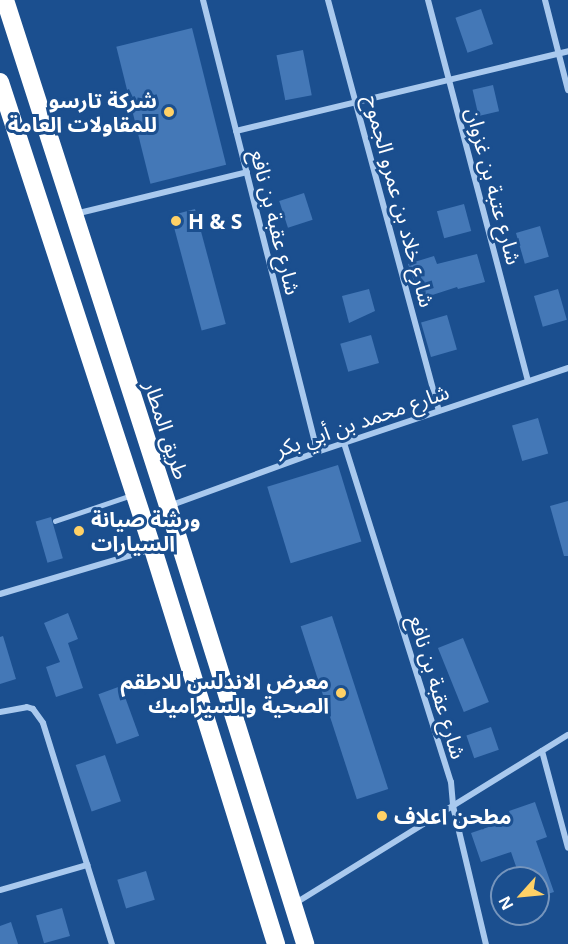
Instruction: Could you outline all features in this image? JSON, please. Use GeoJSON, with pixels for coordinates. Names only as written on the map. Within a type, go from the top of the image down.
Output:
{"type":"FeatureCollection","features":[{"type":"Feature","properties":{"kind":"highway","name":"طريق المطار"},"geometry":{"type":"LineString","coordinates":[[5,0],[72,215],[168,506],[305,944]]}},
{"type":"Feature","properties":{"kind":"highway"},"geometry":{"type":"LineString","coordinates":[[0,82],[153,549],[276,944]]}},
{"type":"Feature","properties":{"kind":"street","name":"شارع عقبة بن نافع"},"geometry":{"type":"LineString","coordinates":[[203,0],[317,452]]}},
{"type":"Feature","properties":{"kind":"street","name":"شارع خلاد بن عمرو الجموح"},"geometry":{"type":"LineString","coordinates":[[328,0],[439,410]]}},
{"type":"Feature","properties":{"kind":"street","name":"شارع عتبة بن غزوان"},"geometry":{"type":"LineString","coordinates":[[428,0],[528,381]]}},
{"type":"Feature","properties":{"kind":"street"},"geometry":{"type":"LineString","coordinates":[[545,0],[568,90]]}},
{"type":"Feature","properties":{"kind":"street"},"geometry":{"type":"LineString","coordinates":[[236,131],[568,51]]}},
{"type":"Feature","properties":{"kind":"street"},"geometry":{"type":"LineString","coordinates":[[72,215],[247,172]]}},
{"type":"Feature","properties":{"kind":"street","name":"شارع محمد بن أبي بكر"},"geometry":{"type":"LineString","coordinates":[[168,506],[317,452],[568,368]]}},
{"type":"Feature","properties":{"kind":"street","name":"شارع عقبة بن نافع"},"geometry":{"type":"LineString","coordinates":[[344,443],[451,782],[453,806],[486,944]]}},
{"type":"Feature","properties":{"kind":"street"},"geometry":{"type":"LineString","coordinates":[[0,594],[153,549]]}},
{"type":"Feature","properties":{"kind":"street"},"geometry":{"type":"LineString","coordinates":[[0,712],[27,707],[39,715],[112,944]]}},
{"type":"Feature","properties":{"kind":"street"},"geometry":{"type":"LineString","coordinates":[[293,905],[568,735]]}},
{"type":"Feature","properties":{"kind":"street"},"geometry":{"type":"LineString","coordinates":[[542,751],[568,848]]}},
{"type":"Feature","properties":{"kind":"street"},"geometry":{"type":"LineString","coordinates":[[0,890],[87,865]]}},
{"type":"Feature","properties":{"kind":"lane"},"geometry":{"type":"LineString","coordinates":[[55,521],[135,494]]}},
{"type":"Feature","properties":{"kind":"building"},"geometry":{"type":"Polygon","coordinates":[[[481,9],[493,44],[468,53],[455,18],[481,9]]]}},
{"type":"Feature","properties":{"kind":"building"},"geometry":{"type":"Polygon","coordinates":[[[192,28],[226,165],[150,184],[116,47],[192,28]]]}},
{"type":"Feature","properties":{"kind":"building"},"geometry":{"type":"Polygon","coordinates":[[[303,50],[312,95],[285,100],[276,55],[303,50]]]}},
{"type":"Feature","properties":{"kind":"building"},"geometry":{"type":"Polygon","coordinates":[[[493,85],[499,111],[479,116],[473,90],[493,85]]]}},
{"type":"Feature","properties":{"kind":"building"},"geometry":{"type":"Polygon","coordinates":[[[304,193],[313,220],[288,228],[279,201],[304,193]]]}},
{"type":"Feature","properties":{"kind":"building"},"geometry":{"type":"Polygon","coordinates":[[[464,204],[471,231],[444,238],[437,211],[464,204]]]}},
{"type":"Feature","properties":{"kind":"building"},"geometry":{"type":"Polygon","coordinates":[[[195,209],[226,324],[202,330],[171,215],[195,209]]]}},
{"type":"Feature","properties":{"kind":"building"},"geometry":{"type":"Polygon","coordinates":[[[540,226],[549,257],[525,264],[516,233],[540,226]]]}},
{"type":"Feature","properties":{"kind":"building"},"geometry":{"type":"Polygon","coordinates":[[[477,254],[485,282],[458,289],[457,287],[420,299],[408,264],[434,256],[437,264],[477,254]]]}},
{"type":"Feature","properties":{"kind":"building"},"geometry":{"type":"Polygon","coordinates":[[[369,289],[375,311],[349,323],[342,296],[369,289]]]}},
{"type":"Feature","properties":{"kind":"building"},"geometry":{"type":"Polygon","coordinates":[[[558,289],[567,320],[543,327],[534,296],[558,289]]]}},
{"type":"Feature","properties":{"kind":"building"},"geometry":{"type":"Polygon","coordinates":[[[447,315],[457,350],[431,357],[421,322],[447,315]]]}},
{"type":"Feature","properties":{"kind":"building"},"geometry":{"type":"Polygon","coordinates":[[[371,335],[379,363],[348,372],[340,344],[371,335]]]}},
{"type":"Feature","properties":{"kind":"building"},"geometry":{"type":"Polygon","coordinates":[[[538,418],[548,454],[522,461],[512,425],[538,418]]]}},
{"type":"Feature","properties":{"kind":"building"},"geometry":{"type":"Polygon","coordinates":[[[338,465],[361,542],[291,563],[267,487],[338,465]]]}},
{"type":"Feature","properties":{"kind":"building"},"geometry":{"type":"Polygon","coordinates":[[[568,501],[568,556],[564,556],[550,506],[568,501]]]}},
{"type":"Feature","properties":{"kind":"building"},"geometry":{"type":"Polygon","coordinates":[[[51,517],[63,558],[47,563],[36,521],[51,517]]]}},
{"type":"Feature","properties":{"kind":"building"},"geometry":{"type":"Polygon","coordinates":[[[68,613],[78,639],[68,643],[83,688],[56,697],[46,667],[60,662],[44,623],[68,613]]]}},
{"type":"Feature","properties":{"kind":"building"},"geometry":{"type":"Polygon","coordinates":[[[332,616],[388,789],[357,799],[301,626],[332,616]]]}},
{"type":"Feature","properties":{"kind":"building"},"geometry":{"type":"Polygon","coordinates":[[[3,636],[16,679],[0,684],[0,637],[3,636]]]}},
{"type":"Feature","properties":{"kind":"building"},"geometry":{"type":"Polygon","coordinates":[[[463,638],[489,702],[464,712],[438,648],[463,638]]]}},
{"type":"Feature","properties":{"kind":"building"},"geometry":{"type":"Polygon","coordinates":[[[121,686],[139,736],[117,744],[98,694],[121,686]]]}},
{"type":"Feature","properties":{"kind":"building"},"geometry":{"type":"Polygon","coordinates":[[[491,727],[499,750],[474,758],[466,735],[491,727]]]}},
{"type":"Feature","properties":{"kind":"building"},"geometry":{"type":"Polygon","coordinates":[[[105,755],[121,801],[92,811],[76,765],[105,755]]]}},
{"type":"Feature","properties":{"kind":"building"},"geometry":{"type":"Polygon","coordinates":[[[535,802],[547,837],[536,841],[545,866],[516,866],[511,852],[481,862],[471,833],[512,819],[509,811],[535,802]]]}},
{"type":"Feature","properties":{"kind":"building"},"geometry":{"type":"Polygon","coordinates":[[[146,871],[155,900],[126,908],[117,880],[146,871]]]}},
{"type":"Feature","properties":{"kind":"building"},"geometry":{"type":"Polygon","coordinates":[[[550,881],[554,892],[550,893],[550,881]]]}},
{"type":"Feature","properties":{"kind":"building"},"geometry":{"type":"Polygon","coordinates":[[[62,908],[70,936],[44,943],[36,915],[62,908]]]}},
{"type":"Feature","properties":{"kind":"building"},"geometry":{"type":"Polygon","coordinates":[[[11,922],[18,944],[0,944],[0,926],[11,922]]]}},
{"type":"Feature","properties":{"kind":"place","name":"شركة تارسو للمقاولات العامة"},"geometry":{"type":"Point","coordinates":[169,112]}},
{"type":"Feature","properties":{"kind":"place","name":"H & S"},"geometry":{"type":"Point","coordinates":[176,221]}},
{"type":"Feature","properties":{"kind":"place","name":"ورشة صيانة السيارات"},"geometry":{"type":"Point","coordinates":[79,531]}},
{"type":"Feature","properties":{"kind":"place","name":"معرض الاندلس للاطقم الصحية والسيراميك"},"geometry":{"type":"Point","coordinates":[341,693]}},
{"type":"Feature","properties":{"kind":"place","name":"مطحن اعلاف"},"geometry":{"type":"Point","coordinates":[382,816]}}]}
